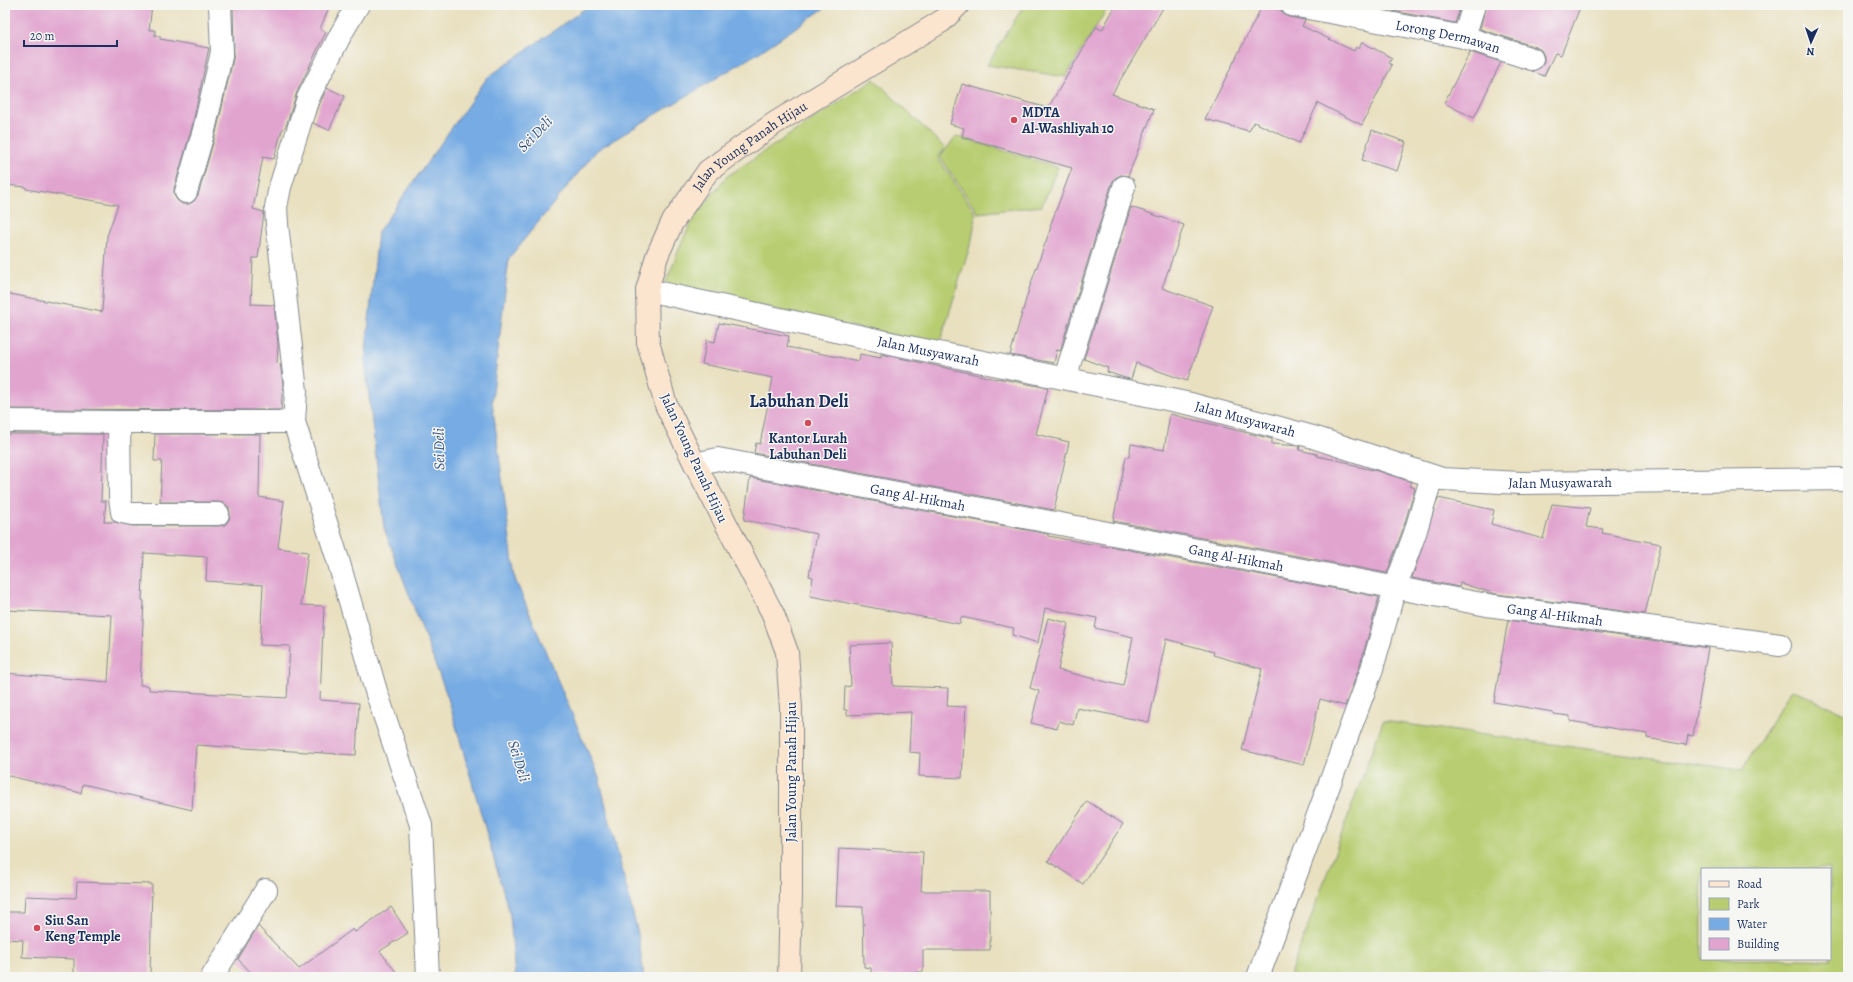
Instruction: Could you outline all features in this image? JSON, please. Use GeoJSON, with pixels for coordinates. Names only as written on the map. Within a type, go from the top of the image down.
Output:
{"type":"FeatureCollection","features":[{"type":"Feature","properties":{"kind":"street"},"geometry":{"type":"LineString","coordinates":[[186,192],[204,130],[222,52],[220,5]]}},
{"type":"Feature","properties":{"kind":"street"},"geometry":{"type":"LineString","coordinates":[[358,5],[342,32],[308,98],[280,187],[276,207],[280,258],[296,391],[294,422],[338,560],[376,691],[421,825],[428,977]]}},
{"type":"Feature","properties":{"kind":"street","name":"Jalan Young Panah Hijau"},"geometry":{"type":"LineString","coordinates":[[789,977],[791,894],[791,708],[787,652],[773,614],[666,405],[648,342],[647,290],[657,256],[672,223],[708,171],[775,123],[942,22],[958,5]]}},
{"type":"Feature","properties":{"kind":"street","name":"Lorong Dermawan"},"geometry":{"type":"LineString","coordinates":[[1292,5],[1464,36],[1532,59]]}},
{"type":"Feature","properties":{"kind":"street"},"geometry":{"type":"LineString","coordinates":[[1464,36],[1474,5]]}},
{"type":"Feature","properties":{"kind":"street"},"geometry":{"type":"LineString","coordinates":[[1065,378],[1124,187]]}},
{"type":"Feature","properties":{"kind":"street","name":"Jalan Musyawarah"},"geometry":{"type":"LineString","coordinates":[[647,290],[901,345],[1191,404],[1313,437],[1442,479],[1476,482],[1848,479]]}},
{"type":"Feature","properties":{"kind":"street"},"geometry":{"type":"LineString","coordinates":[[5,420],[119,422],[294,422]]}},
{"type":"Feature","properties":{"kind":"street"},"geometry":{"type":"LineString","coordinates":[[119,422],[120,498],[122,512],[132,514],[218,514]]}},
{"type":"Feature","properties":{"kind":"street","name":"Gang Al-Hikmah"},"geometry":{"type":"LineString","coordinates":[[695,464],[718,459],[1487,605],[1780,645]]}},
{"type":"Feature","properties":{"kind":"street"},"geometry":{"type":"LineString","coordinates":[[1258,977],[1371,672],[1395,588],[1415,533],[1432,476]]}},
{"type":"Feature","properties":{"kind":"street"},"geometry":{"type":"LineString","coordinates":[[212,977],[266,890]]}},
{"type":"Feature","properties":{"kind":"green space"},"geometry":{"type":"Polygon","coordinates":[[[1024,5],[1109,5],[1066,77],[987,65],[1024,5]]]}},
{"type":"Feature","properties":{"kind":"green space"},"geometry":{"type":"Polygon","coordinates":[[[874,79],[945,148],[938,158],[976,214],[972,239],[939,346],[665,285],[683,239],[696,215],[726,177],[874,79]]]}},
{"type":"Feature","properties":{"kind":"green space"},"geometry":{"type":"Polygon","coordinates":[[[956,136],[1058,167],[1042,206],[978,213],[940,157],[956,136]]]}},
{"type":"Feature","properties":{"kind":"green space"},"geometry":{"type":"Polygon","coordinates":[[[1792,689],[1848,716],[1848,977],[1289,977],[1383,721],[1742,770],[1792,689]]]}},
{"type":"Feature","properties":{"kind":"water","name":"Sei Deli"},"geometry":{"type":"Polygon","coordinates":[[[590,5],[829,5],[758,53],[597,150],[509,258],[492,401],[515,579],[599,778],[638,934],[644,977],[515,977],[510,915],[448,698],[384,528],[365,360],[378,232],[487,78],[590,5]]]}},
{"type":"Feature","properties":{"kind":"building"},"geometry":{"type":"Polygon","coordinates":[[[5,5],[152,5],[149,30],[155,30],[155,36],[160,36],[160,39],[209,48],[192,127],[174,189],[174,195],[177,200],[182,204],[189,204],[194,201],[198,195],[216,133],[234,55],[233,5],[330,5],[320,29],[326,32],[297,92],[286,126],[282,130],[274,159],[263,157],[253,209],[264,212],[258,258],[253,258],[251,304],[274,305],[278,344],[277,363],[280,364],[283,383],[281,410],[5,409],[5,293],[102,312],[107,236],[118,205],[26,189],[26,187],[5,185],[5,5]]]}},
{"type":"Feature","properties":{"kind":"building"},"geometry":{"type":"Polygon","coordinates":[[[1116,5],[1163,8],[1112,94],[1154,109],[1128,176],[1121,175],[1115,178],[1112,183],[1060,351],[1057,350],[1054,363],[1010,355],[1029,289],[1051,227],[1050,226],[1072,168],[962,137],[964,128],[950,124],[962,84],[1048,108],[1096,27],[1102,30],[1116,5]]]}},
{"type":"Feature","properties":{"kind":"building"},"geometry":{"type":"Polygon","coordinates":[[[1394,5],[1461,5],[1455,23],[1393,11],[1394,5]]]}},
{"type":"Feature","properties":{"kind":"building"},"geometry":{"type":"Polygon","coordinates":[[[1486,5],[1581,5],[1561,55],[1555,53],[1544,76],[1532,71],[1540,68],[1544,63],[1544,56],[1541,50],[1536,47],[1480,29],[1486,5]]]}},
{"type":"Feature","properties":{"kind":"building"},"geometry":{"type":"Polygon","coordinates":[[[1262,6],[1281,10],[1284,15],[1289,17],[1305,20],[1302,26],[1354,51],[1356,47],[1359,49],[1362,42],[1392,58],[1389,63],[1392,65],[1362,125],[1318,103],[1299,143],[1254,122],[1249,131],[1205,119],[1262,6]]]}},
{"type":"Feature","properties":{"kind":"building"},"geometry":{"type":"Polygon","coordinates":[[[1470,52],[1501,62],[1474,118],[1444,103],[1470,52]]]}},
{"type":"Feature","properties":{"kind":"building"},"geometry":{"type":"Polygon","coordinates":[[[327,88],[345,96],[329,130],[313,123],[327,88]]]}},
{"type":"Feature","properties":{"kind":"building"},"geometry":{"type":"Polygon","coordinates":[[[1372,130],[1406,142],[1397,171],[1362,160],[1372,130]]]}},
{"type":"Feature","properties":{"kind":"building"},"geometry":{"type":"Polygon","coordinates":[[[1131,207],[1184,225],[1162,288],[1213,306],[1187,381],[1136,363],[1131,379],[1125,378],[1107,372],[1108,368],[1084,359],[1131,207]]]}},
{"type":"Feature","properties":{"kind":"building"},"geometry":{"type":"Polygon","coordinates":[[[719,323],[789,336],[787,347],[859,361],[860,354],[881,358],[881,354],[997,379],[1048,388],[1036,434],[1069,442],[1054,510],[754,453],[756,443],[760,444],[773,378],[702,364],[707,340],[715,342],[719,323]]]}},
{"type":"Feature","properties":{"kind":"building"},"geometry":{"type":"Polygon","coordinates":[[[1170,414],[1272,439],[1272,444],[1300,446],[1299,450],[1317,454],[1317,456],[1350,463],[1350,465],[1378,471],[1412,482],[1410,486],[1415,488],[1403,529],[1387,573],[1113,521],[1126,457],[1129,457],[1131,444],[1164,450],[1170,414]]]}},
{"type":"Feature","properties":{"kind":"building"},"geometry":{"type":"Polygon","coordinates":[[[5,434],[103,434],[101,501],[106,501],[104,522],[116,522],[132,526],[218,526],[225,525],[229,520],[229,507],[224,503],[160,502],[162,461],[154,461],[155,434],[260,434],[259,497],[284,501],[278,548],[308,552],[301,605],[324,606],[320,700],[359,703],[356,755],[196,745],[192,810],[83,784],[81,793],[5,775],[5,673],[108,682],[112,615],[5,610],[5,434]],[[144,553],[142,600],[144,601],[140,685],[149,686],[149,690],[287,698],[290,646],[260,645],[263,585],[206,581],[207,557],[144,553]]]}},
{"type":"Feature","properties":{"kind":"building"},"geometry":{"type":"Polygon","coordinates":[[[750,478],[1048,534],[1048,536],[1379,597],[1359,668],[1345,706],[1320,699],[1304,765],[1242,750],[1262,669],[1213,655],[1214,652],[1166,639],[1149,722],[1077,708],[1073,725],[1059,721],[1057,729],[1031,723],[1039,691],[1030,688],[1048,618],[1068,623],[1058,670],[1123,686],[1133,637],[1095,628],[1097,618],[1045,608],[1038,643],[1012,635],[1014,628],[961,617],[960,624],[810,596],[813,577],[809,576],[817,534],[744,520],[750,478]]]}},
{"type":"Feature","properties":{"kind":"building"},"geometry":{"type":"Polygon","coordinates":[[[1438,498],[1494,510],[1491,524],[1543,539],[1552,504],[1590,508],[1586,527],[1603,529],[1602,533],[1661,544],[1645,614],[1496,594],[1460,583],[1459,587],[1412,578],[1438,498]]]}},
{"type":"Feature","properties":{"kind":"building"},"geometry":{"type":"Polygon","coordinates":[[[1508,620],[1708,648],[1693,736],[1688,735],[1686,745],[1647,738],[1647,734],[1570,721],[1570,716],[1553,714],[1553,712],[1494,702],[1508,620]]]}},
{"type":"Feature","properties":{"kind":"building"},"geometry":{"type":"Polygon","coordinates":[[[891,643],[893,686],[948,688],[947,706],[966,707],[962,778],[919,776],[920,753],[909,752],[911,712],[847,715],[847,710],[844,710],[845,687],[851,686],[849,645],[891,643]]]}},
{"type":"Feature","properties":{"kind":"building"},"geometry":{"type":"Polygon","coordinates":[[[1087,801],[1123,824],[1083,884],[1048,861],[1087,801]]]}},
{"type":"Feature","properties":{"kind":"building"},"geometry":{"type":"Polygon","coordinates":[[[839,848],[923,852],[921,891],[990,891],[990,950],[923,950],[923,972],[917,972],[917,977],[871,977],[871,968],[864,967],[863,907],[836,906],[839,848]]]}},
{"type":"Feature","properties":{"kind":"building"},"geometry":{"type":"Polygon","coordinates":[[[77,882],[152,884],[150,976],[74,974],[74,959],[22,957],[23,940],[5,939],[5,912],[24,912],[25,896],[76,898],[77,882]]]}},
{"type":"Feature","properties":{"kind":"building"},"geometry":{"type":"Polygon","coordinates":[[[391,907],[408,933],[380,951],[400,977],[255,977],[238,959],[258,926],[299,969],[353,929],[355,932],[391,907]]]}},
{"type":"Feature","properties":{"kind":"place","name":"MDTA Al-Washliyah 10"},"geometry":{"type":"Point","coordinates":[1014,120]}},
{"type":"Feature","properties":{"kind":"place","name":"Kantor Lurah Labuhan Deli"},"geometry":{"type":"Point","coordinates":[808,423]}},
{"type":"Feature","properties":{"kind":"place","name":"Siu San Keng Temple"},"geometry":{"type":"Point","coordinates":[37,928]}},
{"type":"Feature","properties":{"kind":"district","name":"Labuhan Deli"},"geometry":{"type":"Point","coordinates":[799,401]}}]}
